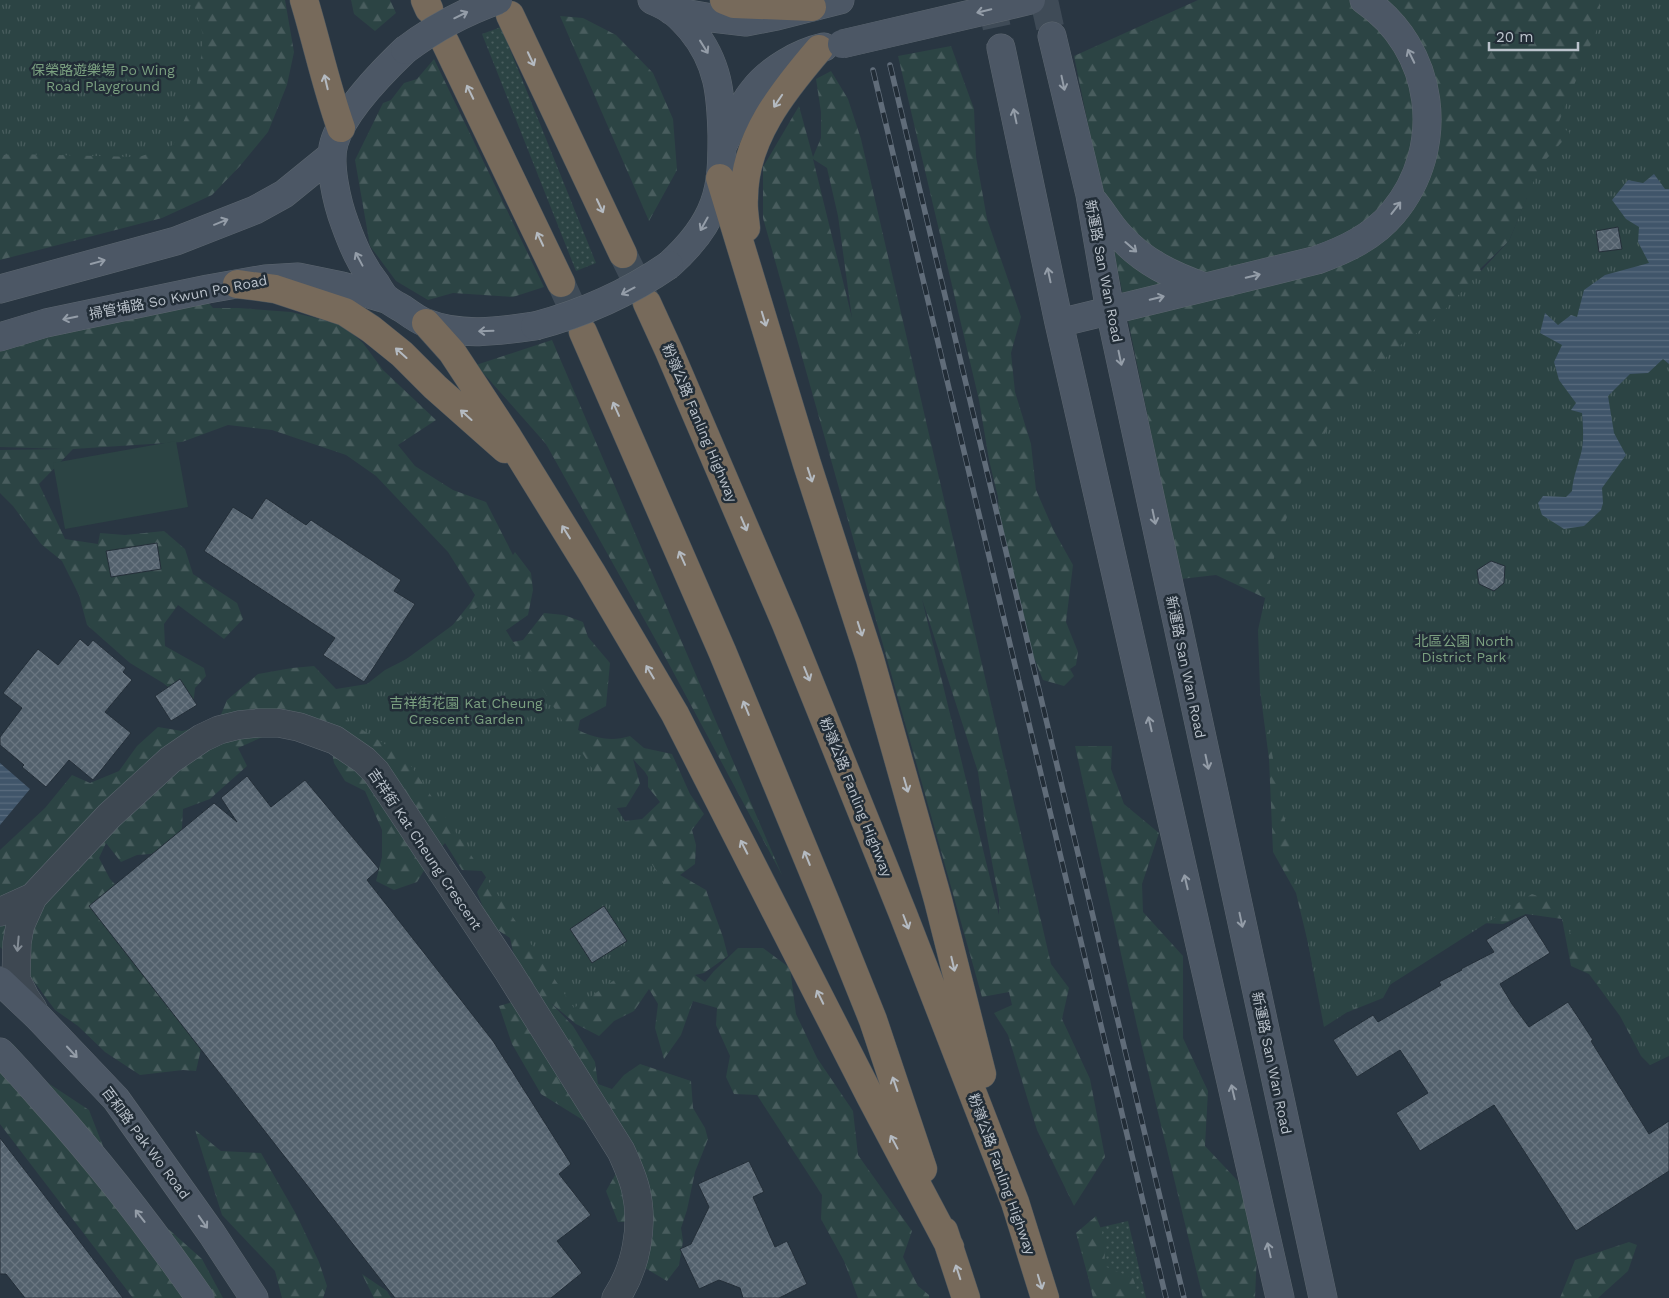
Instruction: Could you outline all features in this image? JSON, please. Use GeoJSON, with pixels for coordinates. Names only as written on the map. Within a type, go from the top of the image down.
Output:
{"type":"FeatureCollection","features":[{"type":"Feature","properties":{"kind":"highway"},"geometry":{"type":"LineString","coordinates":[[304,0],[319,48],[328,93],[341,128]]}},
{"type":"Feature","properties":{"kind":"highway"},"geometry":{"type":"LineString","coordinates":[[724,0],[734,4],[812,7]]}},
{"type":"Feature","properties":{"kind":"highway"},"geometry":{"type":"LineString","coordinates":[[504,7],[622,254]]}},
{"type":"Feature","properties":{"kind":"highway"},"geometry":{"type":"LineString","coordinates":[[445,42],[561,283]]}},
{"type":"Feature","properties":{"kind":"highway"},"geometry":{"type":"LineString","coordinates":[[750,272],[744,197],[746,175],[754,149],[767,117],[791,82],[819,49]]}},
{"type":"Feature","properties":{"kind":"highway"},"geometry":{"type":"LineString","coordinates":[[720,178],[807,464],[873,668],[938,900],[1016,1202]]}},
{"type":"Feature","properties":{"kind":"highway"},"geometry":{"type":"LineString","coordinates":[[237,284],[275,289],[345,312],[371,329],[402,354],[435,388],[528,471]]}},
{"type":"Feature","properties":{"kind":"highway","name":"粉嶺公路 Fanling Highway"},"geometry":{"type":"LineString","coordinates":[[647,303],[786,624],[903,914],[1016,1202],[1045,1298]]}},
{"type":"Feature","properties":{"kind":"highway"},"geometry":{"type":"LineString","coordinates":[[426,323],[457,360],[508,437],[592,573],[675,714],[866,1088],[950,1247]]}},
{"type":"Feature","properties":{"kind":"highway"},"geometry":{"type":"LineString","coordinates":[[583,332],[722,650],[873,1020],[966,1298]]}},
{"type":"Feature","properties":{"kind":"main road"},"geometry":{"type":"LineString","coordinates":[[662,5],[712,18],[746,22],[840,0]]}},
{"type":"Feature","properties":{"kind":"main road"},"geometry":{"type":"LineString","coordinates":[[722,146],[752,92],[769,74],[794,60],[819,49],[1031,0]]}},
{"type":"Feature","properties":{"kind":"main road"},"geometry":{"type":"LineString","coordinates":[[1059,323],[1316,260],[1340,252],[1360,241],[1378,228],[1392,214],[1415,179],[1424,150],[1428,121],[1427,102],[1414,59],[1404,41],[1391,23],[1364,0]]}},
{"type":"Feature","properties":{"kind":"main road"},"geometry":{"type":"LineString","coordinates":[[504,7],[455,18],[424,36],[405,50],[371,86],[341,128],[335,141],[332,155],[338,205],[355,252],[364,269],[386,299],[426,323],[450,329],[477,332],[535,326],[563,319],[614,299],[644,283],[669,265],[686,249],[702,228],[714,205],[720,178],[722,146],[721,102],[718,78],[710,56],[698,37],[662,5]]}},
{"type":"Feature","properties":{"kind":"main road","name":"新運路 San Wan Road"},"geometry":{"type":"LineString","coordinates":[[1052,36],[1090,196],[1110,310],[1323,1298]]}},
{"type":"Feature","properties":{"kind":"main road"},"geometry":{"type":"LineString","coordinates":[[1001,48],[1059,323],[1280,1298]]}},
{"type":"Feature","properties":{"kind":"main road"},"geometry":{"type":"LineString","coordinates":[[0,288],[176,241],[255,210],[284,194],[332,155]]}},
{"type":"Feature","properties":{"kind":"main road"},"geometry":{"type":"LineString","coordinates":[[1090,196],[1119,236],[1137,252],[1158,267],[1180,278],[1205,287]]}},
{"type":"Feature","properties":{"kind":"main road","name":"掃管埔路 So Kwun Po Road"},"geometry":{"type":"LineString","coordinates":[[0,337],[46,323],[265,279],[298,277],[342,286],[386,299]]}},
{"type":"Feature","properties":{"kind":"main road","name":"百和路 Pak Wo Road"},"geometry":{"type":"LineString","coordinates":[[0,981],[38,1016],[116,1099],[212,1234],[254,1298]]}},
{"type":"Feature","properties":{"kind":"main road"},"geometry":{"type":"LineString","coordinates":[[0,1052],[60,1118],[108,1175],[200,1298]]}},
{"type":"Feature","properties":{"kind":"street","name":"吉祥街 Kat Cheung Crescent"},"geometry":{"type":"LineString","coordinates":[[38,1016],[16,979],[20,926],[33,898],[109,816],[170,760],[202,738],[219,730],[258,722],[278,723],[321,733],[349,748],[364,760],[388,789],[508,971],[621,1151],[636,1190],[640,1209],[639,1231],[628,1274],[616,1298]]}},
{"type":"Feature","properties":{"kind":"street","name":"吉祥街 Kat Cheung Crescent"},"geometry":{"type":"LineString","coordinates":[[0,912],[33,898]]}},
{"type":"Feature","properties":{"kind":"green space","name":"保榮路遊樂場 Po Wing Road Playground"},"geometry":{"type":"Polygon","coordinates":[[[0,0],[192,0],[204,38],[195,96],[173,145],[139,157],[0,155],[0,0]]]}},
{"type":"Feature","properties":{"kind":"green space"},"geometry":{"type":"Polygon","coordinates":[[[121,0],[285,0],[294,52],[287,85],[268,132],[240,166],[212,195],[162,218],[0,260],[0,155],[13,153],[121,0]]]}},
{"type":"Feature","properties":{"kind":"green space"},"geometry":{"type":"Polygon","coordinates":[[[351,0],[390,0],[396,13],[375,31],[354,14],[351,0]]]}},
{"type":"Feature","properties":{"kind":"green space"},"geometry":{"type":"Polygon","coordinates":[[[1198,0],[1669,0],[1570,133],[1527,198],[1509,241],[1480,269],[1493,294],[1669,1023],[1669,1056],[1650,1065],[1641,1056],[1620,1016],[1589,974],[1571,966],[1562,919],[1526,914],[1503,924],[1481,923],[1398,970],[1383,998],[1348,1012],[1318,993],[1296,893],[1273,852],[1269,759],[1260,690],[1272,583],[1265,598],[1216,575],[1181,579],[1074,56],[1198,0]]]}},
{"type":"Feature","properties":{"kind":"green space","name":"北區公園 North District Park"},"geometry":{"type":"Polygon","coordinates":[[[1600,0],[1669,0],[1669,1055],[1650,1065],[1551,901],[1532,894],[1324,1027],[1260,690],[1258,630],[1278,540],[1301,482],[1334,415],[1390,353],[1439,316],[1509,241],[1540,166],[1570,133],[1558,124],[1600,22],[1600,0]]]}},
{"type":"Feature","properties":{"kind":"green space"},"geometry":{"type":"Polygon","coordinates":[[[560,16],[583,18],[616,35],[653,73],[673,119],[677,170],[649,221],[560,16]]]}},
{"type":"Feature","properties":{"kind":"green space"},"geometry":{"type":"Polygon","coordinates":[[[501,27],[596,263],[576,271],[482,34],[501,27]]]}},
{"type":"Feature","properties":{"kind":"green space"},"geometry":{"type":"Polygon","coordinates":[[[951,46],[974,109],[976,157],[987,219],[1021,317],[1011,353],[1015,392],[1031,444],[1036,490],[1054,531],[1073,565],[1066,622],[1078,652],[1076,665],[1070,669],[1074,676],[1064,686],[1043,680],[1026,638],[1000,531],[998,497],[989,460],[979,400],[898,56],[951,46]]]}},
{"type":"Feature","properties":{"kind":"green space"},"geometry":{"type":"Polygon","coordinates":[[[434,59],[544,287],[513,297],[453,293],[428,300],[396,281],[370,246],[355,160],[383,103],[391,100],[404,83],[417,79],[434,59]]]}},
{"type":"Feature","properties":{"kind":"green space"},"geometry":{"type":"Polygon","coordinates":[[[831,71],[848,99],[861,139],[1051,964],[1069,988],[1062,1019],[1090,1079],[1105,1157],[1074,1206],[1037,1130],[1008,1035],[994,1013],[1012,1005],[1009,992],[982,997],[763,218],[763,167],[799,106],[813,157],[821,138],[821,112],[816,79],[831,71]],[[813,159],[852,318],[838,216],[827,168],[813,159]],[[922,599],[999,915],[999,900],[985,825],[978,772],[922,599]]]}},
{"type":"Feature","properties":{"kind":"green space"},"geometry":{"type":"Polygon","coordinates":[[[188,279],[213,308],[291,312],[341,324],[363,343],[383,370],[436,420],[398,445],[415,466],[453,490],[486,502],[513,555],[515,552],[531,573],[533,590],[528,615],[505,631],[499,661],[513,642],[523,640],[544,613],[564,615],[583,622],[588,637],[610,663],[606,706],[580,720],[578,730],[603,738],[616,739],[630,736],[644,748],[672,754],[690,794],[704,814],[692,830],[696,845],[695,864],[680,875],[706,890],[728,956],[704,973],[695,975],[705,982],[738,948],[763,948],[790,968],[796,1014],[817,1058],[853,1111],[858,1155],[912,1231],[903,1257],[918,1286],[929,1295],[929,1298],[858,1298],[844,1261],[821,1219],[822,1195],[757,1095],[734,1094],[726,1077],[730,1056],[716,1025],[717,1008],[693,1001],[681,1035],[664,1059],[655,1028],[658,1004],[649,989],[634,1011],[614,1021],[599,1036],[576,1024],[551,1003],[573,1026],[595,1062],[598,1084],[612,1089],[624,1075],[640,1064],[691,1081],[693,1108],[705,1128],[708,1139],[695,1172],[681,1228],[683,1241],[679,1265],[667,1281],[640,1265],[635,1222],[618,1222],[606,1191],[618,1170],[599,1130],[541,1094],[512,1044],[499,1006],[519,1000],[517,970],[510,938],[490,925],[477,892],[493,866],[485,855],[482,871],[462,870],[445,843],[431,859],[417,882],[394,890],[376,881],[382,857],[382,830],[365,791],[345,781],[334,763],[329,739],[267,735],[238,748],[247,766],[210,799],[183,809],[181,845],[162,853],[137,855],[121,862],[106,843],[99,858],[110,879],[126,896],[201,1049],[196,1071],[183,1070],[140,1075],[105,1052],[78,1026],[55,1010],[24,968],[0,947],[0,850],[45,808],[72,775],[90,783],[119,771],[137,746],[158,727],[182,731],[218,722],[227,700],[258,674],[314,666],[336,689],[367,684],[385,670],[426,649],[452,626],[475,595],[448,552],[376,476],[346,455],[272,430],[228,425],[182,442],[73,449],[39,484],[65,539],[98,544],[100,533],[125,535],[164,531],[185,549],[193,574],[237,603],[243,619],[224,639],[178,605],[164,624],[165,646],[204,668],[206,676],[195,688],[193,707],[163,683],[130,663],[87,625],[79,595],[62,561],[41,544],[13,506],[0,493],[0,450],[65,449],[0,447],[0,341],[32,312],[104,301],[147,288],[188,279]],[[633,759],[640,784],[626,807],[609,809],[618,842],[625,821],[642,819],[660,802],[648,787],[648,777],[633,759]]]}},
{"type":"Feature","properties":{"kind":"green space"},"geometry":{"type":"Polygon","coordinates":[[[552,340],[782,875],[663,653],[546,444],[476,365],[552,340]]]}},
{"type":"Feature","properties":{"kind":"green space"},"geometry":{"type":"Polygon","coordinates":[[[176,441],[188,507],[65,529],[53,463],[176,441]]]}},
{"type":"Feature","properties":{"kind":"green space","name":"吉祥街花園 Kat Cheung Crescent Garden"},"geometry":{"type":"Polygon","coordinates":[[[487,600],[691,927],[574,1008],[405,757],[334,712],[487,600]]]}},
{"type":"Feature","properties":{"kind":"green space"},"geometry":{"type":"Polygon","coordinates":[[[1075,746],[1112,746],[1111,769],[1124,804],[1159,833],[1142,884],[1143,912],[1183,956],[1183,1038],[1208,1091],[1205,1146],[1237,1180],[1255,1206],[1257,1253],[1255,1298],[1203,1298],[1137,1026],[1075,746]]]}},
{"type":"Feature","properties":{"kind":"green space"},"geometry":{"type":"Polygon","coordinates":[[[0,1040],[13,1044],[45,1081],[89,1110],[110,1164],[156,1218],[202,1259],[223,1298],[133,1298],[0,1124],[0,1040]]]}},
{"type":"Feature","properties":{"kind":"green space"},"geometry":{"type":"Polygon","coordinates":[[[195,1130],[221,1151],[261,1153],[296,1214],[319,1262],[327,1286],[323,1298],[282,1298],[275,1271],[222,1215],[195,1130]]]}},
{"type":"Feature","properties":{"kind":"green space"},"geometry":{"type":"Polygon","coordinates":[[[1096,1216],[1106,1242],[1104,1266],[1133,1278],[1140,1298],[1093,1298],[1079,1237],[1076,1233],[1096,1216]]]}},
{"type":"Feature","properties":{"kind":"green space"},"geometry":{"type":"Polygon","coordinates":[[[1128,1221],[1146,1298],[1094,1298],[1076,1233],[1128,1221]]]}},
{"type":"Feature","properties":{"kind":"green space"},"geometry":{"type":"Polygon","coordinates":[[[1629,1242],[1637,1245],[1628,1271],[1598,1298],[1560,1298],[1575,1260],[1629,1242]]]}},
{"type":"Feature","properties":{"kind":"green space"},"geometry":{"type":"Polygon","coordinates":[[[362,1274],[387,1291],[391,1298],[374,1298],[362,1274]]]}},
{"type":"Feature","properties":{"kind":"water"},"geometry":{"type":"Polygon","coordinates":[[[1654,174],[1665,189],[1669,189],[1669,364],[1663,359],[1648,373],[1630,374],[1608,396],[1614,433],[1626,455],[1602,488],[1603,503],[1601,510],[1584,526],[1564,529],[1542,515],[1538,503],[1543,496],[1566,497],[1572,491],[1583,444],[1582,413],[1571,410],[1576,403],[1559,380],[1554,362],[1562,345],[1540,333],[1545,313],[1558,325],[1571,315],[1577,317],[1584,290],[1605,275],[1649,263],[1638,242],[1639,227],[1626,219],[1612,200],[1628,180],[1643,183],[1654,174]]]}},
{"type":"Feature","properties":{"kind":"water"},"geometry":{"type":"Polygon","coordinates":[[[0,763],[30,789],[0,825],[0,763]]]}},
{"type":"Feature","properties":{"kind":"building"},"geometry":{"type":"Polygon","coordinates":[[[1618,227],[1622,249],[1599,252],[1596,231],[1618,227]]]}},
{"type":"Feature","properties":{"kind":"building"},"geometry":{"type":"Polygon","coordinates":[[[266,498],[306,525],[311,520],[401,580],[394,591],[415,604],[364,682],[323,655],[335,638],[204,551],[233,507],[252,519],[266,498]]]}},
{"type":"Feature","properties":{"kind":"building"},"geometry":{"type":"Polygon","coordinates":[[[157,543],[161,569],[111,577],[106,551],[157,543]]]}},
{"type":"Feature","properties":{"kind":"building"},"geometry":{"type":"Polygon","coordinates":[[[1491,561],[1505,566],[1504,583],[1494,591],[1479,584],[1477,570],[1491,561]]]}},
{"type":"Feature","properties":{"kind":"building"},"geometry":{"type":"Polygon","coordinates":[[[80,639],[88,646],[93,640],[126,668],[123,672],[132,680],[105,712],[131,733],[93,780],[69,760],[46,787],[0,745],[0,737],[22,708],[3,693],[38,649],[58,665],[80,639]]]}},
{"type":"Feature","properties":{"kind":"building"},"geometry":{"type":"Polygon","coordinates":[[[180,679],[197,705],[171,721],[155,696],[180,679]]]}},
{"type":"Feature","properties":{"kind":"building"},"geometry":{"type":"Polygon","coordinates":[[[247,776],[271,807],[305,780],[379,869],[367,880],[493,1041],[571,1164],[559,1174],[591,1215],[557,1241],[582,1273],[551,1298],[395,1298],[89,906],[214,803],[237,822],[221,798],[247,776]]]}},
{"type":"Feature","properties":{"kind":"building"},"geometry":{"type":"Polygon","coordinates":[[[604,906],[627,941],[592,963],[570,929],[604,906]]]}},
{"type":"Feature","properties":{"kind":"building"},"geometry":{"type":"Polygon","coordinates":[[[1526,915],[1550,953],[1500,984],[1512,1004],[1529,1027],[1568,1002],[1649,1134],[1669,1121],[1669,1171],[1576,1231],[1494,1105],[1420,1151],[1396,1113],[1428,1093],[1400,1050],[1357,1077],[1333,1040],[1373,1015],[1378,1022],[1441,985],[1439,982],[1494,952],[1486,940],[1526,915]]]}},
{"type":"Feature","properties":{"kind":"building"},"geometry":{"type":"Polygon","coordinates":[[[0,1138],[123,1298],[25,1298],[6,1274],[0,1274],[0,1138]]]}},
{"type":"Feature","properties":{"kind":"building"},"geometry":{"type":"Polygon","coordinates":[[[749,1161],[764,1192],[753,1197],[775,1247],[787,1241],[807,1284],[779,1298],[743,1298],[740,1288],[719,1280],[699,1289],[680,1249],[691,1244],[709,1207],[698,1184],[749,1161]]]}},
{"type":"Feature","properties":{"kind":"tunnel"},"geometry":{"type":"LineString","coordinates":[[991,0],[1001,48]]}},
{"type":"Feature","properties":{"kind":"tunnel"},"geometry":{"type":"LineString","coordinates":[[1044,0],[1052,36]]}},
{"type":"Feature","properties":{"kind":"tunnel"},"geometry":{"type":"LineString","coordinates":[[623,254],[647,303]]}},
{"type":"Feature","properties":{"kind":"tunnel"},"geometry":{"type":"LineString","coordinates":[[561,283],[583,332]]}},
{"type":"Feature","properties":{"kind":"railway"},"geometry":{"type":"LineString","coordinates":[[890,65],[1184,1298]]}},
{"type":"Feature","properties":{"kind":"railway"},"geometry":{"type":"LineString","coordinates":[[873,70],[1166,1298]]}}]}
